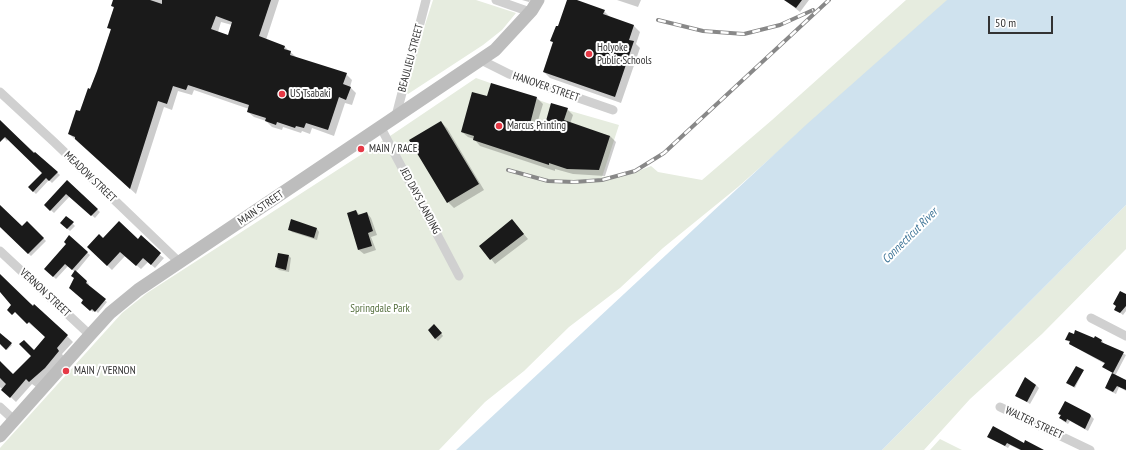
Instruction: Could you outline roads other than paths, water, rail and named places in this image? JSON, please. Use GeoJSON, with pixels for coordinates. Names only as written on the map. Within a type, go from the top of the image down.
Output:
{"type":"FeatureCollection","features":[{"type":"Feature","properties":{"kind":"main road","name":"MAIN STREET"},"geometry":{"type":"LineString","coordinates":[[0,436],[110,313],[138,290],[495,50],[530,12],[538,0]]}},
{"type":"Feature","properties":{"kind":"street","name":"BEAULIEU STREET"},"geometry":{"type":"LineString","coordinates":[[396,116],[426,0]]}},
{"type":"Feature","properties":{"kind":"street"},"geometry":{"type":"LineString","coordinates":[[496,0],[530,12]]}},
{"type":"Feature","properties":{"kind":"street","name":"HANOVER STREET"},"geometry":{"type":"LineString","coordinates":[[481,60],[509,74],[614,110]]}},
{"type":"Feature","properties":{"kind":"street","name":"MEADOW STREET"},"geometry":{"type":"LineString","coordinates":[[0,92],[179,262]]}},
{"type":"Feature","properties":{"kind":"street","name":"JED DAYS LANDING"},"geometry":{"type":"LineString","coordinates":[[380,126],[459,276]]}},
{"type":"Feature","properties":{"kind":"street","name":"VERNON STREET"},"geometry":{"type":"LineString","coordinates":[[0,252],[90,335]]}},
{"type":"Feature","properties":{"kind":"street"},"geometry":{"type":"LineString","coordinates":[[1091,318],[1126,336]]}},
{"type":"Feature","properties":{"kind":"street"},"geometry":{"type":"LineString","coordinates":[[0,407],[14,420]]}},
{"type":"Feature","properties":{"kind":"street","name":"WALTER STREET"},"geometry":{"type":"LineString","coordinates":[[1000,407],[1090,450]]}},
{"type":"Feature","properties":{"kind":"water","name":"Connecticut River"},"geometry":{"type":"Polygon","coordinates":[[[947,0],[1126,0],[1126,205],[882,450],[456,450],[807,124],[947,0]]]}},
{"type":"Feature","properties":{"kind":"railway"},"geometry":{"type":"LineString","coordinates":[[508,170],[548,181],[574,182],[602,180],[635,171],[664,153],[829,0]]}},
{"type":"Feature","properties":{"kind":"railway"},"geometry":{"type":"LineString","coordinates":[[658,20],[703,31],[744,34],[780,25],[813,10]]}},
{"type":"Feature","properties":{"kind":"place","name":"Holyoke Public Schools"},"geometry":{"type":"Point","coordinates":[589,54]}},
{"type":"Feature","properties":{"kind":"place","name":"US Tsabaki"},"geometry":{"type":"Point","coordinates":[282,94]}},
{"type":"Feature","properties":{"kind":"place","name":"Marcus Printing"},"geometry":{"type":"Point","coordinates":[499,126]}},
{"type":"Feature","properties":{"kind":"place","name":"MAIN / RACE"},"geometry":{"type":"Point","coordinates":[361,149]}},
{"type":"Feature","properties":{"kind":"place","name":"MAIN / VERNON"},"geometry":{"type":"Point","coordinates":[66,371]}},
{"type":"Feature","properties":{"kind":"park label","name":"Springdale Park"},"geometry":{"type":"Point","coordinates":[380,309]}}]}
